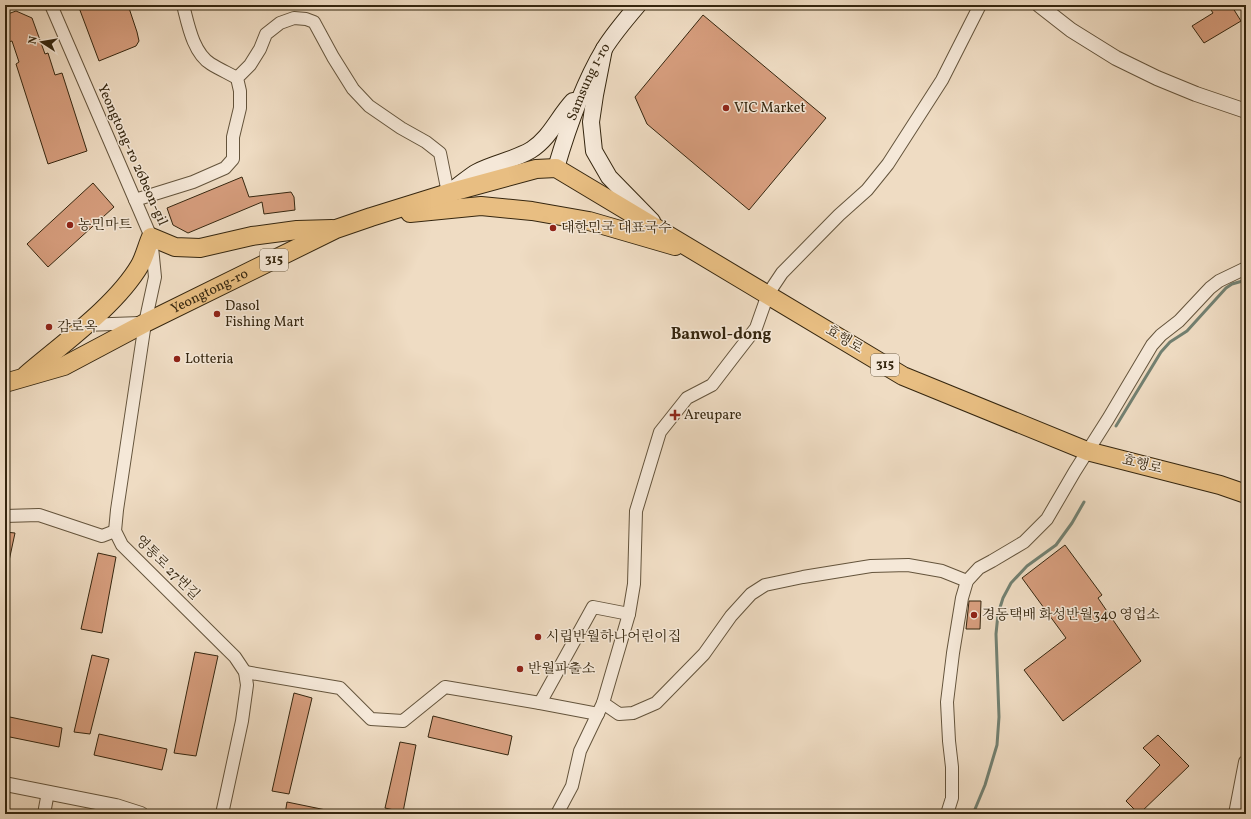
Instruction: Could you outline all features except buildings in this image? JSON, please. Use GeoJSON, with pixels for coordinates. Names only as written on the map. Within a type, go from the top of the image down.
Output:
{"type":"FeatureCollection","features":[{"type":"Feature","properties":{"kind":"main road","name":"Samsung 1-ro"},"geometry":{"type":"LineString","coordinates":[[556,168],[567,129],[582,91],[604,49],[638,5]]}},
{"type":"Feature","properties":{"kind":"main road"},"geometry":{"type":"LineString","coordinates":[[604,49],[591,122],[594,151],[609,177],[660,230]]}},
{"type":"Feature","properties":{"kind":"main road"},"geometry":{"type":"LineString","coordinates":[[448,193],[477,172],[532,149],[545,139],[564,111],[582,91]]}},
{"type":"Feature","properties":{"kind":"main road","name":"효행로"},"geometry":{"type":"LineString","coordinates":[[556,168],[903,376],[1087,451],[1220,485],[1246,494]]}},
{"type":"Feature","properties":{"kind":"main road","name":"Yeongtong-ro"},"geometry":{"type":"LineString","coordinates":[[13,381],[64,366],[145,323],[336,230],[371,217],[448,193],[536,169],[556,168]]}},
{"type":"Feature","properties":{"kind":"main road","name":"315"},"geometry":{"type":"LineString","coordinates":[[371,217],[480,206],[532,211],[589,221],[701,254]]}},
{"type":"Feature","properties":{"kind":"main road"},"geometry":{"type":"LineString","coordinates":[[13,381],[85,325],[123,289],[140,264],[151,237],[175,247],[200,248],[252,236],[297,230],[336,230]]}},
{"type":"Feature","properties":{"kind":"street","name":"Yeongtong-ro 26beon-gil"},"geometry":{"type":"LineString","coordinates":[[51,5],[151,237],[155,277],[145,323]]}},
{"type":"Feature","properties":{"kind":"street"},"geometry":{"type":"LineString","coordinates":[[135,200],[193,182],[225,168],[233,159],[233,137],[240,108],[240,91],[236,78],[210,64],[199,51],[183,5]]}},
{"type":"Feature","properties":{"kind":"street"},"geometry":{"type":"LineString","coordinates":[[557,814],[572,786],[580,751],[600,708],[629,614],[634,584],[636,511],[660,432],[687,398],[712,385],[756,328],[768,294],[782,273],[839,214],[867,190],[888,164],[942,80],[980,5]]}},
{"type":"Feature","properties":{"kind":"street"},"geometry":{"type":"LineString","coordinates":[[1039,5],[1071,30],[1116,58],[1157,78],[1196,94],[1246,111]]}},
{"type":"Feature","properties":{"kind":"street"},"geometry":{"type":"LineString","coordinates":[[236,78],[250,64],[260,49],[266,34],[280,23],[294,18],[306,19],[314,22],[353,89],[369,106],[401,128],[426,142],[440,153],[448,193]]}},
{"type":"Feature","properties":{"kind":"street"},"geometry":{"type":"LineString","coordinates":[[946,814],[952,798],[952,774],[947,702],[954,645],[962,598],[967,581],[979,568],[1024,542],[1047,519],[1152,345],[1161,335],[1179,321],[1219,280],[1246,268]]}},
{"type":"Feature","properties":{"kind":"street"},"geometry":{"type":"LineString","coordinates":[[85,325],[145,323]]}},
{"type":"Feature","properties":{"kind":"street","name":"영통로 27번길"},"geometry":{"type":"LineString","coordinates":[[145,323],[116,510],[115,531],[122,545],[235,656],[245,672],[247,686],[242,722],[222,814]]}},
{"type":"Feature","properties":{"kind":"street"},"geometry":{"type":"LineString","coordinates":[[5,516],[39,515],[102,536],[122,545]]}},
{"type":"Feature","properties":{"kind":"street"},"geometry":{"type":"LineString","coordinates":[[102,536],[115,531]]}},
{"type":"Feature","properties":{"kind":"street"},"geometry":{"type":"LineString","coordinates":[[245,672],[340,688],[371,719],[403,721],[446,687],[540,703],[600,708],[619,714],[633,713],[656,703],[704,654],[731,616],[751,594],[765,585],[871,566],[908,565],[942,570],[967,581]]}},
{"type":"Feature","properties":{"kind":"street"},"geometry":{"type":"LineString","coordinates":[[540,703],[593,607],[629,614]]}},
{"type":"Feature","properties":{"kind":"street"},"geometry":{"type":"LineString","coordinates":[[1236,814],[1246,762]]}},
{"type":"Feature","properties":{"kind":"street"},"geometry":{"type":"LineString","coordinates":[[5,784],[116,806],[141,814]]}},
{"type":"Feature","properties":{"kind":"street"},"geometry":{"type":"LineString","coordinates":[[44,814],[48,792]]}},
{"type":"Feature","properties":{"kind":"waterway"},"geometry":{"type":"LineString","coordinates":[[1116,426],[1161,352],[1170,342],[1187,331],[1226,288],[1232,284],[1246,280]]}},
{"type":"Feature","properties":{"kind":"waterway"},"geometry":{"type":"LineString","coordinates":[[973,814],[985,785],[997,745],[999,717],[996,634],[998,614],[1003,598],[1011,583],[1027,566],[1056,545],[1072,523],[1084,502]]}},
{"type":"Feature","properties":{"kind":"place","name":"VIC Market"},"geometry":{"type":"Point","coordinates":[726,108]}},
{"type":"Feature","properties":{"kind":"place","name":"농민마트"},"geometry":{"type":"Point","coordinates":[70,225]}},
{"type":"Feature","properties":{"kind":"place","name":"대한민국 대표국수"},"geometry":{"type":"Point","coordinates":[553,228]}},
{"type":"Feature","properties":{"kind":"place","name":"Dasol Fishing Mart"},"geometry":{"type":"Point","coordinates":[217,314]}},
{"type":"Feature","properties":{"kind":"place","name":"감로옥"},"geometry":{"type":"Point","coordinates":[49,327]}},
{"type":"Feature","properties":{"kind":"place","name":"Lotteria"},"geometry":{"type":"Point","coordinates":[177,359]}},
{"type":"Feature","properties":{"kind":"place","name":"Areupare"},"geometry":{"type":"Point","coordinates":[675,415]}},
{"type":"Feature","properties":{"kind":"place","name":"경동택배 화성반월340 영업소"},"geometry":{"type":"Point","coordinates":[974,615]}},
{"type":"Feature","properties":{"kind":"place","name":"시립반월하나어린이집"},"geometry":{"type":"Point","coordinates":[538,637]}},
{"type":"Feature","properties":{"kind":"place","name":"반월파출소"},"geometry":{"type":"Point","coordinates":[520,669]}},
{"type":"Feature","properties":{"kind":"district","name":"Banwol-dong"},"geometry":{"type":"Point","coordinates":[721,335]}}]}
